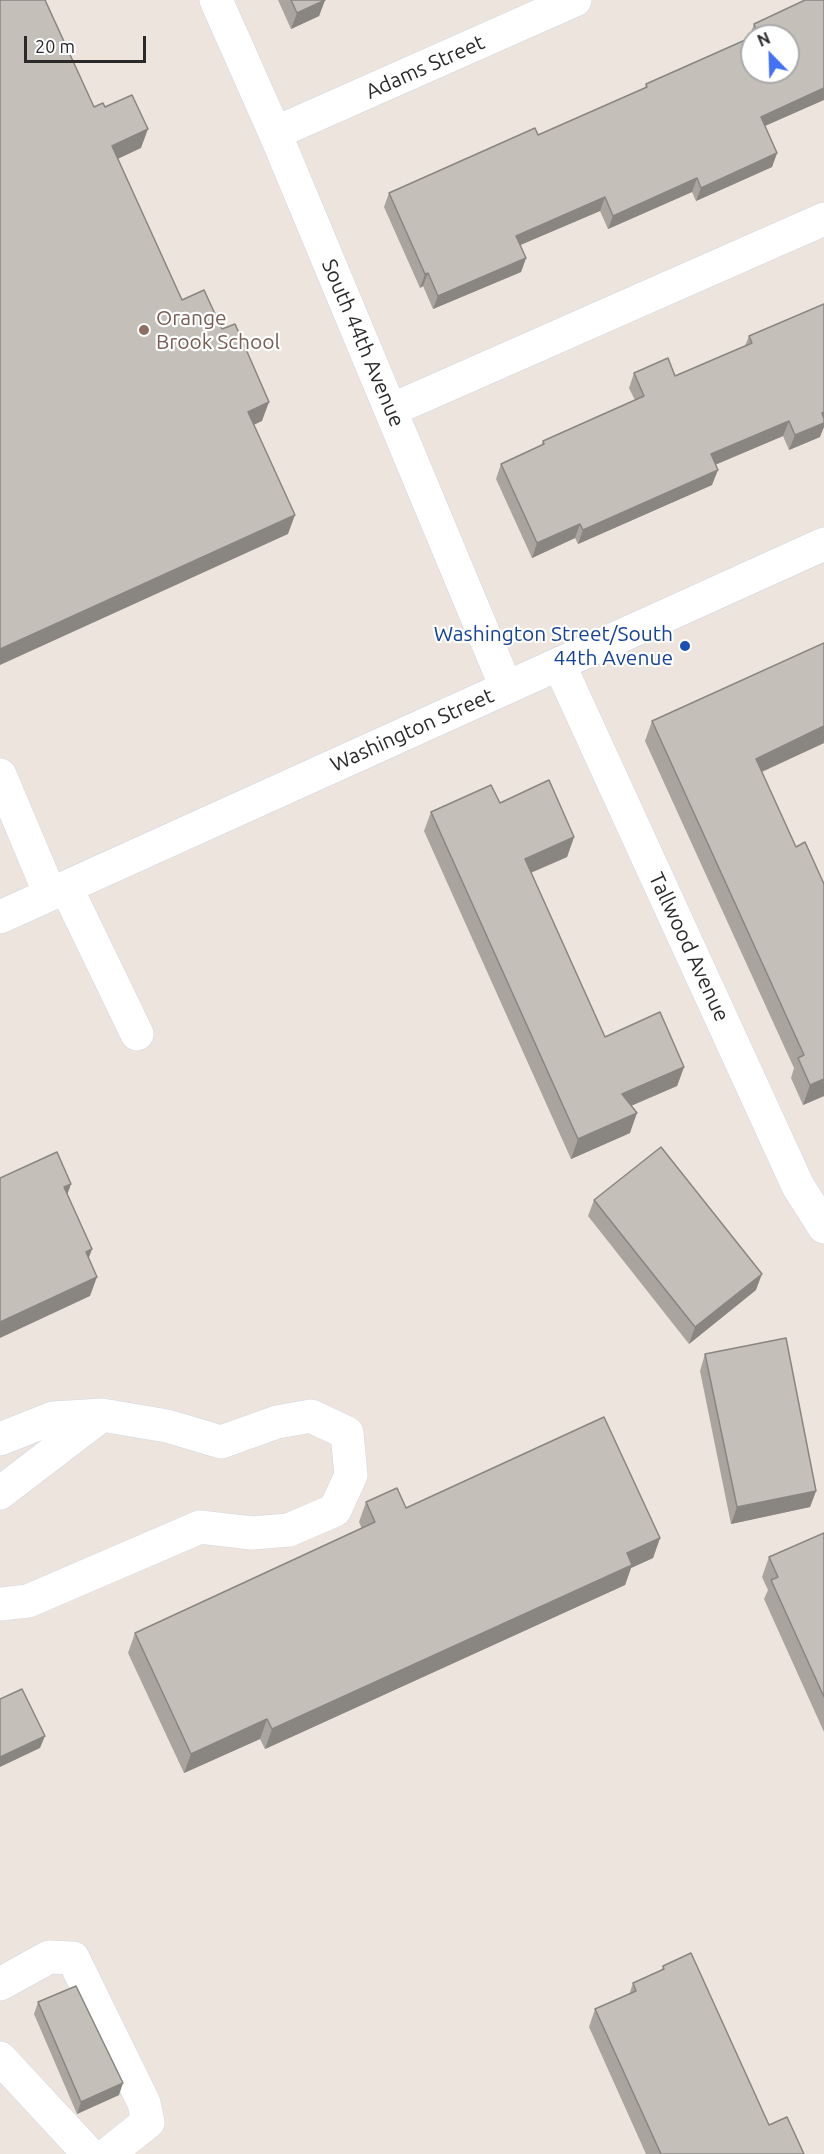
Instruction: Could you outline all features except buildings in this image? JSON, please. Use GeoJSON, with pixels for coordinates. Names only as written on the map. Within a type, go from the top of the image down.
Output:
{"type":"FeatureCollection","features":[{"type":"Feature","properties":{"kind":"street","name":"South 44th Avenue"},"geometry":{"type":"LineString","coordinates":[[216,0],[275,133],[506,687]]}},
{"type":"Feature","properties":{"kind":"street","name":"Adams Street"},"geometry":{"type":"LineString","coordinates":[[275,133],[575,0]]}},
{"type":"Feature","properties":{"kind":"street"},"geometry":{"type":"LineString","coordinates":[[391,410],[824,219]]}},
{"type":"Feature","properties":{"kind":"street","name":"Washington Street"},"geometry":{"type":"LineString","coordinates":[[0,917],[824,544]]}},
{"type":"Feature","properties":{"kind":"street","name":"Tallwood Avenue"},"geometry":{"type":"LineString","coordinates":[[559,664],[798,1186],[824,1227]]}},
{"type":"Feature","properties":{"kind":"street"},"geometry":{"type":"LineString","coordinates":[[0,775],[58,891],[136,1034]]}},
{"type":"Feature","properties":{"kind":"street"},"geometry":{"type":"LineString","coordinates":[[0,1493],[102,1415]]}},
{"type":"Feature","properties":{"kind":"street"},"geometry":{"type":"LineString","coordinates":[[0,1439],[53,1418],[102,1415],[167,1426],[221,1442],[277,1422],[311,1416],[347,1433],[351,1475],[335,1510],[289,1530],[252,1533],[200,1527],[28,1601],[0,1604]]}},
{"type":"Feature","properties":{"kind":"street"},"geometry":{"type":"LineString","coordinates":[[0,1984],[49,1956],[73,1959],[144,2103],[148,2122],[108,2154]]}},
{"type":"Feature","properties":{"kind":"street"},"geometry":{"type":"LineString","coordinates":[[0,2058],[89,2154]]}},
{"type":"Feature","properties":{"kind":"place","name":"Orange Brook School"},"geometry":{"type":"Point","coordinates":[144,330]}},
{"type":"Feature","properties":{"kind":"place","name":"Washington Street/South 44th Avenue"},"geometry":{"type":"Point","coordinates":[685,646]}}]}
